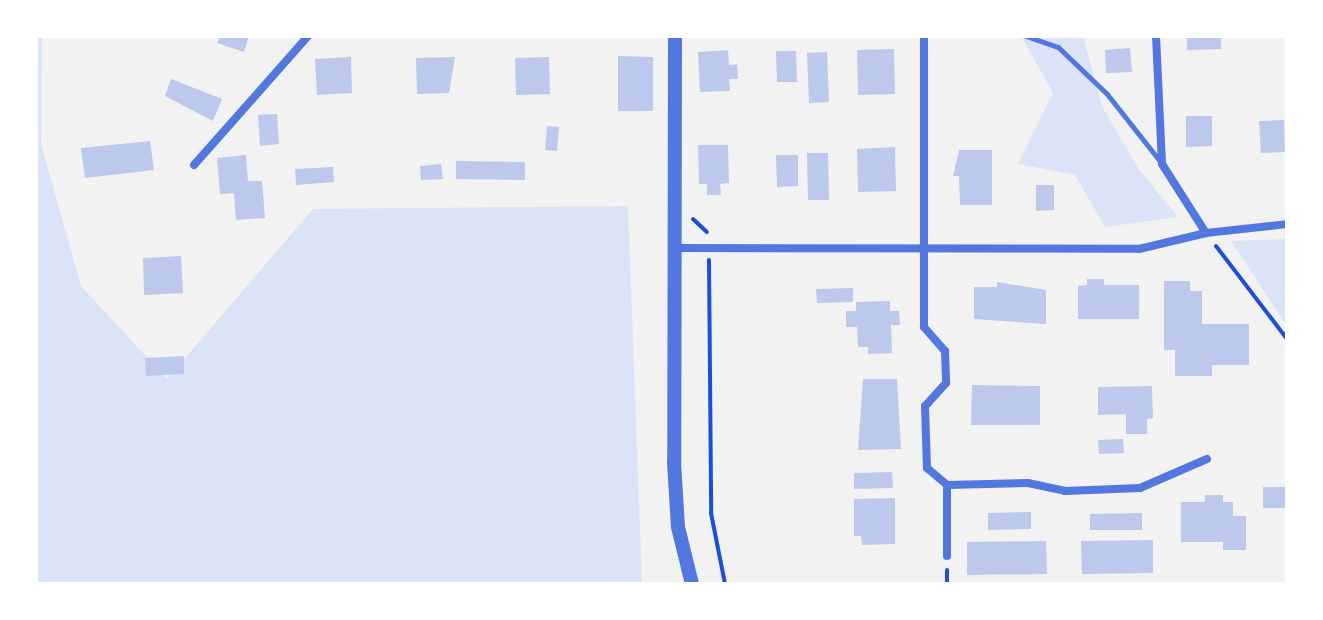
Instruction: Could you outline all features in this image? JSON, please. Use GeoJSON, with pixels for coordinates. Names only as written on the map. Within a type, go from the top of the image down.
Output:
{"type":"FeatureCollection","features":[{"type":"Feature","properties":{"kind":"street"},"geometry":{"type":"LineString","coordinates":[[194,165],[308,36]]}},
{"type":"Feature","properties":{"kind":"street"},"geometry":{"type":"LineString","coordinates":[[675,36],[674,462],[678,527],[692,584]]}},
{"type":"Feature","properties":{"kind":"street"},"geometry":{"type":"LineString","coordinates":[[924,36],[924,327],[945,351],[946,383],[925,406],[927,468],[947,485],[1028,483],[1065,491],[1140,488],[1207,459]]}},
{"type":"Feature","properties":{"kind":"street"},"geometry":{"type":"LineString","coordinates":[[1156,36],[1162,164],[1206,233]]}},
{"type":"Feature","properties":{"kind":"street"},"geometry":{"type":"LineString","coordinates":[[676,248],[1139,249],[1206,233],[1287,224]]}},
{"type":"Feature","properties":{"kind":"street"},"geometry":{"type":"LineString","coordinates":[[947,485],[947,556]]}},
{"type":"Feature","properties":{"kind":"lane"},"geometry":{"type":"LineString","coordinates":[[1026,36],[1058,47],[1107,94],[1162,164]]}},
{"type":"Feature","properties":{"kind":"path"},"geometry":{"type":"LineString","coordinates":[[1206,233],[1287,339]]}},
{"type":"Feature","properties":{"kind":"path"},"geometry":{"type":"LineString","coordinates":[[709,247],[711,513],[725,584]]}},
{"type":"Feature","properties":{"kind":"shaded area"},"geometry":{"type":"Polygon","coordinates":[[[36,36],[42,36],[41,144],[81,286],[167,379],[313,209],[628,206],[642,584],[36,584],[36,36]]]}},
{"type":"Feature","properties":{"kind":"shaded area"},"geometry":{"type":"Polygon","coordinates":[[[1021,36],[1083,36],[1102,106],[1138,168],[1178,217],[1105,227],[1075,175],[1018,164],[1053,93],[1021,36]]]}},
{"type":"Feature","properties":{"kind":"shaded area"},"geometry":{"type":"Polygon","coordinates":[[[1287,239],[1287,326],[1231,241],[1287,239]]]}},
{"type":"Feature","properties":{"kind":"building"},"geometry":{"type":"Polygon","coordinates":[[[220,36],[249,36],[244,52],[217,43],[220,36]]]}},
{"type":"Feature","properties":{"kind":"building"},"geometry":{"type":"Polygon","coordinates":[[[1187,36],[1221,36],[1221,49],[1187,50],[1187,36]]]}},
{"type":"Feature","properties":{"kind":"building"},"geometry":{"type":"Polygon","coordinates":[[[1130,48],[1132,72],[1106,73],[1105,50],[1130,48]]]}},
{"type":"Feature","properties":{"kind":"building"},"geometry":{"type":"Polygon","coordinates":[[[894,49],[895,94],[858,95],[857,50],[894,49]]]}},
{"type":"Feature","properties":{"kind":"building"},"geometry":{"type":"Polygon","coordinates":[[[728,50],[729,65],[737,64],[738,79],[729,79],[730,91],[700,92],[698,52],[728,50]]]}},
{"type":"Feature","properties":{"kind":"building"},"geometry":{"type":"Polygon","coordinates":[[[776,51],[796,51],[797,82],[777,82],[776,51]]]}},
{"type":"Feature","properties":{"kind":"building"},"geometry":{"type":"Polygon","coordinates":[[[827,52],[829,102],[809,103],[807,53],[827,52]]]}},
{"type":"Feature","properties":{"kind":"building"},"geometry":{"type":"Polygon","coordinates":[[[618,56],[653,57],[653,111],[618,111],[618,56]]]}},
{"type":"Feature","properties":{"kind":"building"},"geometry":{"type":"Polygon","coordinates":[[[351,57],[352,93],[317,95],[315,59],[351,57]]]}},
{"type":"Feature","properties":{"kind":"building"},"geometry":{"type":"Polygon","coordinates":[[[455,57],[449,93],[417,94],[416,58],[455,57]]]}},
{"type":"Feature","properties":{"kind":"building"},"geometry":{"type":"Polygon","coordinates":[[[549,57],[550,94],[516,95],[515,58],[549,57]]]}},
{"type":"Feature","properties":{"kind":"building"},"geometry":{"type":"Polygon","coordinates":[[[171,79],[222,99],[213,121],[165,96],[171,79]]]}},
{"type":"Feature","properties":{"kind":"building"},"geometry":{"type":"Polygon","coordinates":[[[277,114],[279,144],[260,146],[258,115],[277,114]]]}},
{"type":"Feature","properties":{"kind":"building"},"geometry":{"type":"Polygon","coordinates":[[[1186,116],[1212,116],[1212,146],[1186,147],[1186,116]]]}},
{"type":"Feature","properties":{"kind":"building"},"geometry":{"type":"Polygon","coordinates":[[[1284,120],[1285,152],[1261,153],[1259,121],[1284,120]]]}},
{"type":"Feature","properties":{"kind":"building"},"geometry":{"type":"Polygon","coordinates":[[[547,126],[559,127],[557,151],[545,150],[547,126]]]}},
{"type":"Feature","properties":{"kind":"building"},"geometry":{"type":"Polygon","coordinates":[[[150,141],[154,170],[85,178],[81,148],[150,141]]]}},
{"type":"Feature","properties":{"kind":"building"},"geometry":{"type":"Polygon","coordinates":[[[698,145],[728,145],[729,183],[720,184],[721,195],[707,195],[707,184],[699,184],[698,145]]]}},
{"type":"Feature","properties":{"kind":"building"},"geometry":{"type":"Polygon","coordinates":[[[895,147],[896,191],[858,192],[857,149],[895,147]]]}},
{"type":"Feature","properties":{"kind":"building"},"geometry":{"type":"Polygon","coordinates":[[[959,150],[992,150],[992,205],[960,205],[959,176],[953,176],[959,150]]]}},
{"type":"Feature","properties":{"kind":"building"},"geometry":{"type":"Polygon","coordinates":[[[807,153],[828,153],[829,200],[808,200],[807,153]]]}},
{"type":"Feature","properties":{"kind":"building"},"geometry":{"type":"Polygon","coordinates":[[[246,155],[248,181],[262,181],[265,218],[236,220],[234,193],[220,194],[217,158],[246,155]]]}},
{"type":"Feature","properties":{"kind":"building"},"geometry":{"type":"Polygon","coordinates":[[[776,155],[798,155],[798,186],[777,187],[776,155]]]}},
{"type":"Feature","properties":{"kind":"building"},"geometry":{"type":"Polygon","coordinates":[[[456,161],[525,162],[525,180],[456,179],[456,161]]]}},
{"type":"Feature","properties":{"kind":"building"},"geometry":{"type":"Polygon","coordinates":[[[441,164],[443,179],[421,180],[420,166],[441,164]]]}},
{"type":"Feature","properties":{"kind":"building"},"geometry":{"type":"Polygon","coordinates":[[[333,167],[334,182],[296,185],[295,169],[333,167]]]}},
{"type":"Feature","properties":{"kind":"building"},"geometry":{"type":"Polygon","coordinates":[[[1036,185],[1054,185],[1054,210],[1036,211],[1036,185]]]}},
{"type":"Feature","properties":{"kind":"building"},"geometry":{"type":"Polygon","coordinates":[[[181,256],[183,293],[144,295],[143,258],[181,256]]]}},
{"type":"Feature","properties":{"kind":"building"},"geometry":{"type":"Polygon","coordinates":[[[1087,279],[1104,279],[1104,285],[1139,285],[1139,319],[1078,319],[1078,286],[1087,285],[1087,279]]]}},
{"type":"Feature","properties":{"kind":"building"},"geometry":{"type":"Polygon","coordinates":[[[1164,281],[1190,281],[1190,291],[1202,291],[1202,324],[1249,324],[1249,365],[1212,365],[1212,376],[1175,376],[1175,350],[1164,350],[1164,281]]]}},
{"type":"Feature","properties":{"kind":"building"},"geometry":{"type":"Polygon","coordinates":[[[997,282],[1046,290],[1046,324],[974,319],[974,287],[997,287],[997,282]]]}},
{"type":"Feature","properties":{"kind":"building"},"geometry":{"type":"Polygon","coordinates":[[[853,288],[853,302],[817,303],[816,289],[853,288]]]}},
{"type":"Feature","properties":{"kind":"building"},"geometry":{"type":"Polygon","coordinates":[[[890,301],[890,311],[899,311],[900,325],[891,325],[892,353],[868,354],[868,347],[858,347],[857,327],[846,327],[846,311],[856,311],[856,302],[890,301]]]}},
{"type":"Feature","properties":{"kind":"building"},"geometry":{"type":"Polygon","coordinates":[[[184,356],[184,374],[146,376],[145,358],[184,356]]]}},
{"type":"Feature","properties":{"kind":"building"},"geometry":{"type":"Polygon","coordinates":[[[863,379],[897,379],[901,449],[858,450],[863,379]]]}},
{"type":"Feature","properties":{"kind":"building"},"geometry":{"type":"Polygon","coordinates":[[[972,385],[1040,386],[1040,425],[971,425],[972,385]]]}},
{"type":"Feature","properties":{"kind":"building"},"geometry":{"type":"Polygon","coordinates":[[[1152,386],[1153,418],[1147,419],[1147,434],[1126,434],[1126,414],[1098,415],[1098,387],[1152,386]]]}},
{"type":"Feature","properties":{"kind":"building"},"geometry":{"type":"Polygon","coordinates":[[[1123,439],[1124,453],[1099,454],[1098,440],[1123,439]]]}},
{"type":"Feature","properties":{"kind":"building"},"geometry":{"type":"Polygon","coordinates":[[[892,472],[893,488],[854,489],[854,473],[892,472]]]}},
{"type":"Feature","properties":{"kind":"building"},"geometry":{"type":"Polygon","coordinates":[[[1263,487],[1287,487],[1287,508],[1263,508],[1263,487]]]}},
{"type":"Feature","properties":{"kind":"building"},"geometry":{"type":"Polygon","coordinates":[[[1205,495],[1223,495],[1223,502],[1233,502],[1233,516],[1246,516],[1246,550],[1223,550],[1223,542],[1181,542],[1181,502],[1205,502],[1205,495]]]}},
{"type":"Feature","properties":{"kind":"building"},"geometry":{"type":"Polygon","coordinates":[[[895,498],[895,544],[862,545],[861,536],[854,536],[854,499],[895,498]]]}},
{"type":"Feature","properties":{"kind":"building"},"geometry":{"type":"Polygon","coordinates":[[[1031,512],[1031,529],[988,530],[988,513],[1031,512]]]}},
{"type":"Feature","properties":{"kind":"building"},"geometry":{"type":"Polygon","coordinates":[[[1142,513],[1142,530],[1090,530],[1090,514],[1142,513]]]}},
{"type":"Feature","properties":{"kind":"building"},"geometry":{"type":"Polygon","coordinates":[[[1153,540],[1153,573],[1082,574],[1081,541],[1153,540]]]}},
{"type":"Feature","properties":{"kind":"building"},"geometry":{"type":"Polygon","coordinates":[[[1046,541],[1047,574],[967,575],[967,542],[1046,541]]]}}]}
